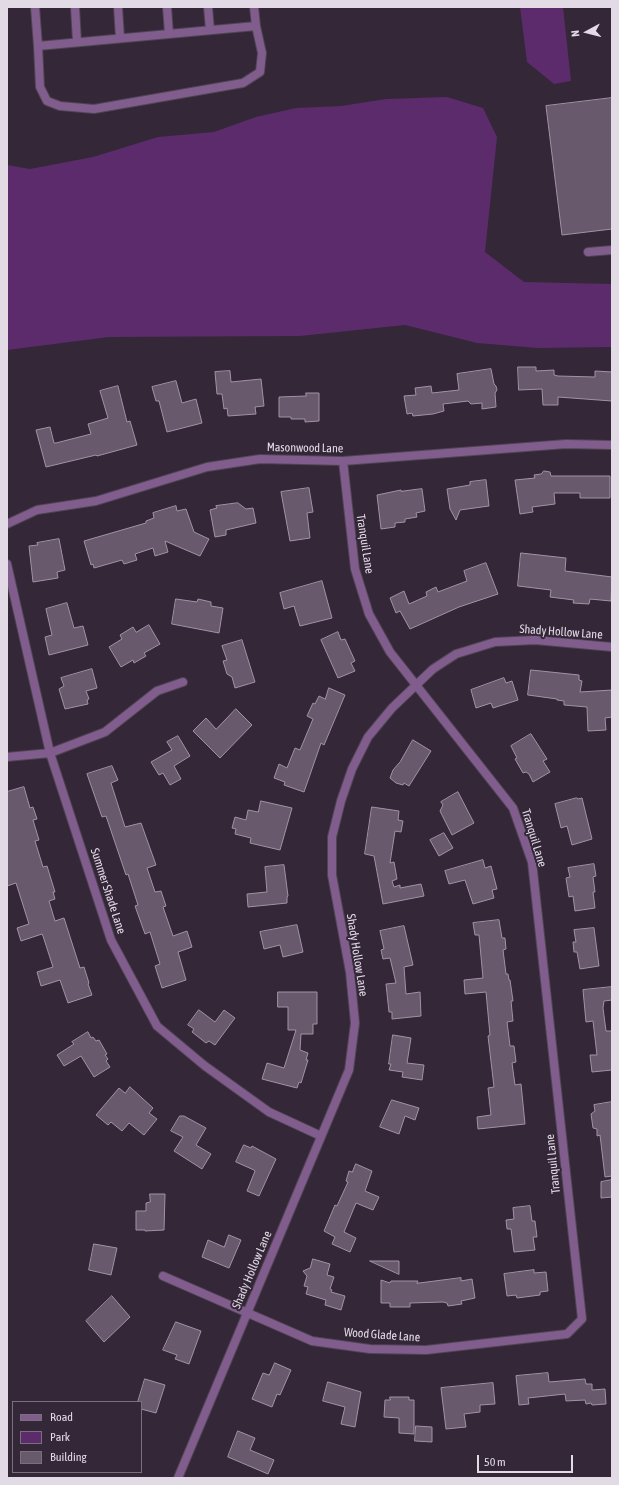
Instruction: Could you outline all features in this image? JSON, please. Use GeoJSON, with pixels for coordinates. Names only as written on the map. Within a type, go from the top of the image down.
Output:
{"type":"FeatureCollection","features":[{"type":"Feature","properties":{"kind":"street"},"geometry":{"type":"LineString","coordinates":[[35,7],[40,87],[47,101],[60,106],[94,109],[243,82],[260,72],[262,52],[256,26],[254,7]]}},
{"type":"Feature","properties":{"kind":"street"},"geometry":{"type":"LineString","coordinates":[[75,7],[77,42]]}},
{"type":"Feature","properties":{"kind":"street"},"geometry":{"type":"LineString","coordinates":[[118,7],[120,38]]}},
{"type":"Feature","properties":{"kind":"street"},"geometry":{"type":"LineString","coordinates":[[167,7],[169,34]]}},
{"type":"Feature","properties":{"kind":"street"},"geometry":{"type":"LineString","coordinates":[[208,7],[210,30]]}},
{"type":"Feature","properties":{"kind":"street"},"geometry":{"type":"LineString","coordinates":[[38,46],[256,26]]}},
{"type":"Feature","properties":{"kind":"street"},"geometry":{"type":"LineString","coordinates":[[588,252],[612,250]]}},
{"type":"Feature","properties":{"kind":"street","name":"Masonwood Lane"},"geometry":{"type":"LineString","coordinates":[[7,524],[37,510],[96,501],[207,468],[260,459],[343,461],[566,444],[612,445]]}},
{"type":"Feature","properties":{"kind":"street","name":"Tranquil Lane"},"geometry":{"type":"LineString","coordinates":[[343,461],[355,569],[369,614],[390,652],[415,686],[513,808],[532,862],[582,1318]]}},
{"type":"Feature","properties":{"kind":"street","name":"Summer Shade Lane"},"geometry":{"type":"LineString","coordinates":[[7,564],[50,753],[111,940],[157,1026],[205,1066],[269,1112],[321,1136]]}},
{"type":"Feature","properties":{"kind":"street","name":"Shady Hollow Lane"},"geometry":{"type":"LineString","coordinates":[[178,1478],[349,1070],[355,1023],[350,972],[332,875],[332,837],[341,801],[352,769],[368,737],[392,708],[433,669],[456,654],[495,642],[535,640],[612,647]]}},
{"type":"Feature","properties":{"kind":"street"},"geometry":{"type":"LineString","coordinates":[[7,757],[50,753],[105,732],[157,690],[183,682]]}},
{"type":"Feature","properties":{"kind":"street","name":"Wood Glade Lane"},"geometry":{"type":"LineString","coordinates":[[163,1276],[312,1341],[370,1349],[426,1350],[567,1334],[582,1318]]}},
{"type":"Feature","properties":{"kind":"green space"},"geometry":{"type":"Polygon","coordinates":[[[520,7],[563,7],[571,81],[554,84],[527,62],[520,7]]]}},
{"type":"Feature","properties":{"kind":"green space"},"geometry":{"type":"Polygon","coordinates":[[[447,97],[483,108],[497,137],[485,252],[524,282],[612,284],[612,347],[538,348],[477,343],[405,325],[300,336],[109,337],[7,350],[7,165],[30,169],[93,157],[158,137],[214,132],[256,117],[296,108],[341,106],[386,99],[447,97]]]}},
{"type":"Feature","properties":{"kind":"building"},"geometry":{"type":"Polygon","coordinates":[[[612,98],[612,229],[562,235],[546,106],[612,98]]]}},
{"type":"Feature","properties":{"kind":"building"},"geometry":{"type":"Polygon","coordinates":[[[518,367],[536,367],[536,371],[554,370],[554,375],[558,376],[595,377],[595,371],[612,372],[612,401],[558,397],[558,405],[543,405],[542,389],[519,390],[518,367]]]}},
{"type":"Feature","properties":{"kind":"building"},"geometry":{"type":"Polygon","coordinates":[[[491,369],[494,384],[497,390],[495,393],[496,407],[482,409],[482,403],[471,404],[468,401],[443,404],[444,411],[433,414],[413,416],[412,413],[407,414],[404,396],[416,395],[415,388],[431,386],[432,393],[459,390],[457,374],[491,369]]]}},
{"type":"Feature","properties":{"kind":"building"},"geometry":{"type":"Polygon","coordinates":[[[230,371],[231,382],[261,379],[264,406],[255,407],[256,414],[228,416],[227,408],[224,409],[222,394],[217,394],[215,372],[230,371]]]}},
{"type":"Feature","properties":{"kind":"building"},"geometry":{"type":"Polygon","coordinates":[[[176,381],[182,403],[196,399],[202,423],[167,432],[159,401],[156,401],[152,387],[176,381]]]}},
{"type":"Feature","properties":{"kind":"building"},"geometry":{"type":"Polygon","coordinates":[[[118,386],[127,422],[130,421],[137,445],[97,456],[46,467],[36,430],[50,427],[54,443],[91,434],[88,424],[108,418],[100,391],[118,386]]]}},
{"type":"Feature","properties":{"kind":"building"},"geometry":{"type":"Polygon","coordinates":[[[306,393],[319,393],[319,421],[305,422],[305,419],[279,417],[279,397],[306,396],[306,393]]]}},
{"type":"Feature","properties":{"kind":"building"},"geometry":{"type":"Polygon","coordinates":[[[544,471],[550,472],[551,476],[610,476],[610,498],[580,498],[580,493],[554,493],[555,504],[532,507],[533,512],[520,514],[515,480],[535,478],[534,475],[541,474],[544,471]]]}},
{"type":"Feature","properties":{"kind":"building"},"geometry":{"type":"Polygon","coordinates":[[[486,480],[489,506],[460,510],[456,520],[450,509],[447,489],[470,485],[470,482],[486,480]]]}},
{"type":"Feature","properties":{"kind":"building"},"geometry":{"type":"Polygon","coordinates":[[[309,488],[313,512],[307,513],[310,538],[290,541],[281,492],[309,488]]]}},
{"type":"Feature","properties":{"kind":"building"},"geometry":{"type":"Polygon","coordinates":[[[422,489],[425,511],[416,513],[417,517],[405,519],[405,522],[395,523],[395,527],[381,529],[377,495],[401,490],[422,489]]]}},
{"type":"Feature","properties":{"kind":"building"},"geometry":{"type":"Polygon","coordinates":[[[238,503],[246,509],[253,508],[256,523],[226,530],[226,535],[215,537],[210,510],[217,508],[216,506],[238,503]]]}},
{"type":"Feature","properties":{"kind":"building"},"geometry":{"type":"Polygon","coordinates":[[[176,506],[177,511],[186,509],[194,532],[209,539],[200,556],[165,541],[168,552],[155,556],[153,548],[135,554],[137,560],[124,564],[122,560],[94,568],[93,564],[91,565],[84,541],[146,523],[146,521],[154,518],[153,513],[176,506]]]}},
{"type":"Feature","properties":{"kind":"building"},"geometry":{"type":"Polygon","coordinates":[[[59,539],[65,570],[57,572],[58,578],[33,582],[29,546],[59,539]]]}},
{"type":"Feature","properties":{"kind":"building"},"geometry":{"type":"Polygon","coordinates":[[[521,553],[566,558],[565,571],[612,577],[611,601],[590,599],[589,604],[573,603],[574,600],[550,597],[551,590],[518,586],[521,553]]]}},
{"type":"Feature","properties":{"kind":"building"},"geometry":{"type":"Polygon","coordinates":[[[486,563],[498,594],[459,607],[410,629],[400,611],[396,613],[390,598],[404,591],[409,604],[427,596],[426,592],[436,587],[438,592],[467,581],[464,571],[486,563]]]}},
{"type":"Feature","properties":{"kind":"building"},"geometry":{"type":"Polygon","coordinates":[[[322,581],[332,618],[300,626],[294,606],[284,609],[280,593],[322,581]]]}},
{"type":"Feature","properties":{"kind":"building"},"geometry":{"type":"Polygon","coordinates":[[[176,599],[197,602],[198,599],[211,602],[211,606],[223,608],[219,633],[172,624],[176,599]]]}},
{"type":"Feature","properties":{"kind":"building"},"geometry":{"type":"Polygon","coordinates":[[[67,603],[74,628],[83,626],[88,645],[49,655],[45,637],[52,635],[46,609],[67,603]]]}},
{"type":"Feature","properties":{"kind":"building"},"geometry":{"type":"Polygon","coordinates":[[[149,625],[160,644],[144,653],[146,656],[134,663],[133,660],[121,667],[109,647],[122,639],[120,635],[133,627],[136,632],[149,625]]]}},
{"type":"Feature","properties":{"kind":"building"},"geometry":{"type":"Polygon","coordinates":[[[338,632],[341,640],[345,639],[355,661],[351,663],[355,671],[338,678],[321,640],[338,632]]]}},
{"type":"Feature","properties":{"kind":"building"},"geometry":{"type":"Polygon","coordinates":[[[242,640],[255,682],[235,688],[232,677],[227,674],[223,661],[227,660],[222,646],[242,640]]]}},
{"type":"Feature","properties":{"kind":"building"},"geometry":{"type":"Polygon","coordinates":[[[92,669],[97,688],[86,691],[89,699],[87,700],[88,704],[65,709],[59,689],[64,686],[61,678],[92,669]]]}},
{"type":"Feature","properties":{"kind":"building"},"geometry":{"type":"Polygon","coordinates":[[[531,670],[579,675],[579,680],[582,681],[580,692],[612,690],[612,717],[605,718],[606,730],[588,731],[587,707],[564,705],[564,701],[557,699],[528,695],[531,670]]]}},
{"type":"Feature","properties":{"kind":"building"},"geometry":{"type":"Polygon","coordinates":[[[504,678],[506,683],[512,681],[518,700],[493,708],[491,703],[476,708],[471,690],[504,678]]]}},
{"type":"Feature","properties":{"kind":"building"},"geometry":{"type":"Polygon","coordinates":[[[329,688],[345,695],[324,745],[321,743],[304,792],[284,785],[285,782],[274,778],[279,764],[287,768],[295,748],[300,750],[313,719],[307,716],[313,703],[315,704],[319,696],[325,699],[329,688]]]}},
{"type":"Feature","properties":{"kind":"building"},"geometry":{"type":"Polygon","coordinates":[[[236,709],[252,725],[220,758],[193,731],[206,718],[216,729],[236,709]]]}},
{"type":"Feature","properties":{"kind":"building"},"geometry":{"type":"Polygon","coordinates":[[[531,734],[547,759],[543,761],[550,772],[533,782],[529,774],[526,772],[523,773],[515,759],[517,758],[511,746],[531,734]]]}},
{"type":"Feature","properties":{"kind":"building"},"geometry":{"type":"Polygon","coordinates":[[[178,736],[190,756],[174,766],[181,779],[170,785],[163,773],[159,775],[151,762],[172,750],[167,742],[178,736]]]}},
{"type":"Feature","properties":{"kind":"building"},"geometry":{"type":"Polygon","coordinates":[[[413,740],[431,751],[409,786],[404,783],[403,785],[396,783],[390,778],[393,770],[400,762],[413,740]]]}},
{"type":"Feature","properties":{"kind":"building"},"geometry":{"type":"Polygon","coordinates":[[[112,766],[118,780],[111,783],[125,827],[141,823],[156,865],[147,868],[155,892],[161,891],[166,906],[163,907],[173,936],[187,931],[192,947],[178,952],[186,980],[162,988],[155,966],[160,964],[150,932],[145,934],[135,906],[138,905],[128,874],[126,875],[106,816],[102,817],[87,774],[112,766]]]}},
{"type":"Feature","properties":{"kind":"building"},"geometry":{"type":"Polygon","coordinates":[[[24,787],[30,808],[33,807],[37,819],[33,820],[39,840],[35,841],[43,867],[47,866],[55,892],[53,892],[55,899],[49,901],[55,921],[64,918],[80,968],[84,967],[92,995],[68,1003],[60,980],[41,986],[37,972],[53,967],[43,936],[42,934],[21,941],[17,928],[29,924],[16,883],[7,886],[7,792],[24,787]]]}},
{"type":"Feature","properties":{"kind":"building"},"geometry":{"type":"Polygon","coordinates":[[[458,792],[474,823],[452,835],[440,811],[443,805],[441,802],[458,792]]]}},
{"type":"Feature","properties":{"kind":"building"},"geometry":{"type":"Polygon","coordinates":[[[582,798],[592,839],[572,845],[567,826],[561,828],[555,804],[582,798]]]}},
{"type":"Feature","properties":{"kind":"building"},"geometry":{"type":"Polygon","coordinates":[[[261,801],[292,808],[280,850],[250,843],[251,838],[235,834],[236,829],[232,828],[235,817],[246,820],[248,810],[258,812],[261,801]]]}},
{"type":"Feature","properties":{"kind":"building"},"geometry":{"type":"Polygon","coordinates":[[[372,807],[399,811],[398,820],[403,821],[401,832],[395,831],[390,863],[394,862],[397,879],[392,881],[394,887],[400,885],[400,888],[421,884],[424,896],[383,904],[374,856],[365,854],[372,807]]]}},
{"type":"Feature","properties":{"kind":"building"},"geometry":{"type":"Polygon","coordinates":[[[444,833],[453,848],[439,856],[430,840],[444,833]]]}},
{"type":"Feature","properties":{"kind":"building"},"geometry":{"type":"Polygon","coordinates":[[[483,860],[485,868],[491,866],[497,889],[492,890],[494,898],[473,904],[465,880],[449,884],[445,871],[483,860]]]}},
{"type":"Feature","properties":{"kind":"building"},"geometry":{"type":"Polygon","coordinates":[[[594,864],[596,876],[593,877],[595,908],[575,911],[573,896],[569,897],[566,878],[570,877],[568,868],[594,864]]]}},
{"type":"Feature","properties":{"kind":"building"},"geometry":{"type":"Polygon","coordinates":[[[284,865],[288,896],[287,903],[248,907],[247,894],[267,892],[265,867],[284,865]]]}},
{"type":"Feature","properties":{"kind":"building"},"geometry":{"type":"Polygon","coordinates":[[[499,920],[502,938],[505,938],[506,949],[503,950],[506,974],[508,974],[510,980],[513,1001],[511,1001],[513,1021],[507,1022],[510,1046],[514,1046],[516,1062],[512,1063],[515,1085],[521,1084],[525,1124],[478,1129],[477,1117],[491,1115],[488,1088],[494,1087],[488,1036],[490,1035],[486,992],[465,994],[464,980],[483,978],[479,935],[475,935],[473,923],[499,920]]]}},
{"type":"Feature","properties":{"kind":"building"},"geometry":{"type":"Polygon","coordinates":[[[297,925],[303,952],[283,957],[280,945],[264,949],[260,932],[297,925]]]}},
{"type":"Feature","properties":{"kind":"building"},"geometry":{"type":"Polygon","coordinates":[[[404,926],[413,965],[404,967],[406,994],[420,992],[421,1016],[392,1019],[392,1012],[389,1012],[386,984],[396,983],[390,958],[383,959],[381,950],[384,949],[380,931],[404,926]]]}},
{"type":"Feature","properties":{"kind":"building"},"geometry":{"type":"Polygon","coordinates":[[[594,928],[599,966],[580,969],[577,952],[574,952],[573,942],[576,942],[574,930],[594,928]]]}},
{"type":"Feature","properties":{"kind":"building"},"geometry":{"type":"Polygon","coordinates":[[[612,987],[612,1000],[604,1001],[603,1008],[606,1031],[612,1031],[612,1070],[592,1072],[590,1055],[597,1055],[593,1021],[586,1022],[583,990],[612,987]]]}},
{"type":"Feature","properties":{"kind":"building"},"geometry":{"type":"Polygon","coordinates":[[[278,992],[317,992],[317,1024],[313,1024],[313,1034],[301,1034],[300,1050],[308,1053],[306,1060],[308,1060],[301,1083],[299,1082],[297,1088],[262,1079],[267,1063],[284,1068],[296,1030],[288,1030],[288,1007],[278,1007],[278,992]]]}},
{"type":"Feature","properties":{"kind":"building"},"geometry":{"type":"Polygon","coordinates":[[[199,1010],[215,1022],[224,1010],[235,1018],[215,1045],[209,1041],[206,1043],[192,1032],[194,1029],[188,1025],[199,1010]]]}},
{"type":"Feature","properties":{"kind":"building"},"geometry":{"type":"Polygon","coordinates":[[[88,1032],[91,1038],[93,1037],[96,1041],[99,1040],[107,1054],[105,1055],[108,1059],[106,1061],[110,1067],[94,1077],[81,1056],[64,1066],[57,1055],[74,1044],[72,1042],[88,1032]]]}},
{"type":"Feature","properties":{"kind":"building"},"geometry":{"type":"Polygon","coordinates":[[[393,1035],[411,1038],[407,1063],[424,1065],[422,1080],[402,1077],[403,1072],[389,1070],[391,1064],[389,1064],[393,1035]]]}},
{"type":"Feature","properties":{"kind":"building"},"geometry":{"type":"Polygon","coordinates":[[[130,1087],[153,1108],[149,1113],[157,1119],[144,1135],[129,1123],[122,1131],[111,1122],[108,1125],[96,1115],[119,1088],[125,1093],[130,1087]]]}},
{"type":"Feature","properties":{"kind":"building"},"geometry":{"type":"Polygon","coordinates":[[[392,1100],[419,1108],[415,1120],[405,1116],[399,1134],[380,1127],[392,1100]]]}},
{"type":"Feature","properties":{"kind":"building"},"geometry":{"type":"Polygon","coordinates":[[[612,1102],[612,1176],[605,1177],[600,1135],[597,1136],[597,1129],[593,1128],[591,1114],[595,1111],[594,1105],[612,1102]]]}},
{"type":"Feature","properties":{"kind":"building"},"geometry":{"type":"Polygon","coordinates":[[[180,1116],[184,1116],[206,1128],[196,1145],[211,1154],[202,1169],[174,1151],[183,1137],[171,1131],[180,1116]]]}},
{"type":"Feature","properties":{"kind":"building"},"geometry":{"type":"Polygon","coordinates":[[[244,1145],[251,1148],[252,1146],[276,1159],[259,1196],[247,1191],[255,1171],[236,1162],[244,1145]]]}},
{"type":"Feature","properties":{"kind":"building"},"geometry":{"type":"Polygon","coordinates":[[[356,1164],[372,1171],[365,1191],[379,1197],[373,1210],[356,1203],[344,1232],[356,1238],[350,1252],[332,1244],[335,1237],[324,1231],[335,1205],[337,1206],[348,1182],[346,1181],[349,1171],[352,1172],[356,1164]]]}},
{"type":"Feature","properties":{"kind":"building"},"geometry":{"type":"Polygon","coordinates":[[[612,1180],[612,1197],[601,1198],[601,1182],[612,1180]]]}},
{"type":"Feature","properties":{"kind":"building"},"geometry":{"type":"Polygon","coordinates":[[[150,1194],[165,1194],[164,1230],[136,1230],[136,1211],[146,1211],[146,1203],[150,1202],[150,1194]]]}},
{"type":"Feature","properties":{"kind":"building"},"geometry":{"type":"Polygon","coordinates":[[[530,1206],[532,1221],[535,1221],[537,1237],[533,1237],[535,1250],[514,1252],[511,1229],[507,1229],[506,1220],[514,1219],[513,1208],[530,1206]]]}},
{"type":"Feature","properties":{"kind":"building"},"geometry":{"type":"Polygon","coordinates":[[[229,1235],[241,1240],[229,1268],[202,1257],[208,1240],[224,1247],[229,1235]]]}},
{"type":"Feature","properties":{"kind":"building"},"geometry":{"type":"Polygon","coordinates":[[[94,1244],[117,1248],[111,1275],[89,1270],[94,1244]]]}},
{"type":"Feature","properties":{"kind":"building"},"geometry":{"type":"Polygon","coordinates":[[[313,1259],[330,1264],[327,1275],[334,1277],[330,1289],[332,1290],[331,1292],[345,1296],[341,1310],[325,1305],[326,1300],[306,1294],[308,1287],[304,1286],[307,1276],[303,1271],[310,1268],[313,1259]]]}},
{"type":"Feature","properties":{"kind":"building"},"geometry":{"type":"Polygon","coordinates":[[[370,1261],[399,1261],[399,1274],[370,1261]]]}},
{"type":"Feature","properties":{"kind":"building"},"geometry":{"type":"Polygon","coordinates":[[[534,1270],[534,1273],[546,1272],[548,1291],[540,1292],[540,1295],[517,1298],[516,1295],[507,1296],[504,1274],[534,1270]]]}},
{"type":"Feature","properties":{"kind":"building"},"geometry":{"type":"Polygon","coordinates":[[[461,1278],[461,1281],[472,1279],[475,1298],[461,1301],[462,1304],[448,1306],[447,1303],[443,1302],[410,1303],[410,1307],[390,1307],[390,1303],[381,1303],[381,1280],[390,1283],[391,1281],[418,1281],[417,1283],[461,1278]]]}},
{"type":"Feature","properties":{"kind":"building"},"geometry":{"type":"Polygon","coordinates":[[[112,1296],[130,1317],[104,1342],[86,1321],[112,1296]]]}},
{"type":"Feature","properties":{"kind":"building"},"geometry":{"type":"Polygon","coordinates":[[[176,1322],[201,1331],[189,1364],[175,1359],[177,1355],[163,1350],[176,1322]]]}},
{"type":"Feature","properties":{"kind":"building"},"geometry":{"type":"Polygon","coordinates":[[[275,1363],[291,1370],[280,1395],[277,1394],[272,1407],[252,1399],[263,1373],[269,1375],[275,1363]]]}},
{"type":"Feature","properties":{"kind":"building"},"geometry":{"type":"Polygon","coordinates":[[[548,1373],[549,1382],[585,1379],[586,1384],[592,1384],[592,1390],[605,1389],[606,1404],[586,1404],[585,1400],[566,1401],[565,1394],[528,1398],[529,1404],[519,1405],[516,1376],[548,1373]]]}},
{"type":"Feature","properties":{"kind":"building"},"geometry":{"type":"Polygon","coordinates":[[[145,1379],[165,1385],[156,1413],[142,1409],[142,1401],[138,1401],[145,1379]]]}},
{"type":"Feature","properties":{"kind":"building"},"geometry":{"type":"Polygon","coordinates":[[[328,1382],[361,1392],[355,1427],[341,1424],[345,1407],[323,1401],[328,1382]]]}},
{"type":"Feature","properties":{"kind":"building"},"geometry":{"type":"Polygon","coordinates":[[[493,1383],[495,1404],[480,1405],[480,1412],[464,1414],[466,1427],[446,1429],[441,1388],[493,1383]]]}},
{"type":"Feature","properties":{"kind":"building"},"geometry":{"type":"Polygon","coordinates":[[[390,1397],[409,1397],[409,1400],[414,1400],[414,1434],[399,1433],[399,1418],[384,1417],[385,1400],[390,1400],[390,1397]]]}},
{"type":"Feature","properties":{"kind":"building"},"geometry":{"type":"Polygon","coordinates":[[[416,1426],[432,1427],[432,1442],[415,1441],[416,1426]]]}},
{"type":"Feature","properties":{"kind":"building"},"geometry":{"type":"Polygon","coordinates":[[[238,1431],[255,1438],[250,1450],[274,1460],[268,1474],[228,1457],[238,1431]]]}}]}
